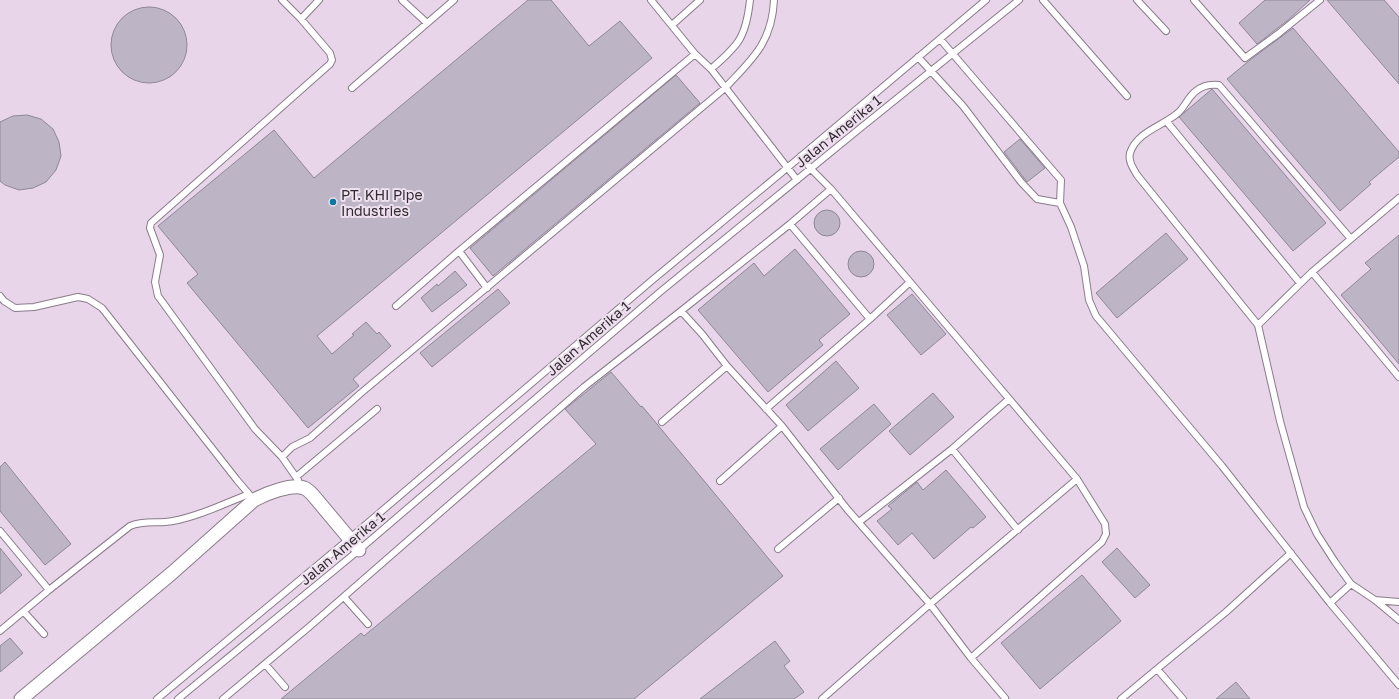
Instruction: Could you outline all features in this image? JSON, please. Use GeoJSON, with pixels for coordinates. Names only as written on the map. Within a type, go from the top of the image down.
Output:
{"type":"FeatureCollection","features":[{"type":"Feature","properties":{"kind":"street"},"geometry":{"type":"LineString","coordinates":[[21,699],[172,573],[251,497],[262,496],[292,486],[304,488],[312,494],[359,550]]}},
{"type":"Feature","properties":{"kind":"lane"},"geometry":{"type":"LineString","coordinates":[[282,0],[301,19],[330,53],[332,60],[330,64],[151,223],[150,228],[160,255],[155,282],[158,296],[256,429],[282,457],[304,488]]}},
{"type":"Feature","properties":{"kind":"lane"},"geometry":{"type":"LineString","coordinates":[[301,19],[319,0]]}},
{"type":"Feature","properties":{"kind":"lane"},"geometry":{"type":"LineString","coordinates":[[402,0],[427,23]]}},
{"type":"Feature","properties":{"kind":"lane"},"geometry":{"type":"LineString","coordinates":[[352,88],[454,0]]}},
{"type":"Feature","properties":{"kind":"lane"},"geometry":{"type":"LineString","coordinates":[[651,0],[695,54],[711,69],[797,180]]}},
{"type":"Feature","properties":{"kind":"lane"},"geometry":{"type":"LineString","coordinates":[[672,24],[700,0]]}},
{"type":"Feature","properties":{"kind":"lane"},"geometry":{"type":"LineString","coordinates":[[711,69],[736,45],[743,34],[748,20],[750,0]]}},
{"type":"Feature","properties":{"kind":"lane"},"geometry":{"type":"LineString","coordinates":[[282,457],[292,447],[310,438],[361,393],[725,88],[759,51],[770,27],[774,0]]}},
{"type":"Feature","properties":{"kind":"lane","name":"Jalan Amerika 1"},"geometry":{"type":"LineString","coordinates":[[158,699],[349,539],[650,282],[986,0]]}},
{"type":"Feature","properties":{"kind":"lane","name":"Jalan Amerika 1"},"geometry":{"type":"LineString","coordinates":[[178,699],[359,550],[660,292],[1019,0]]}},
{"type":"Feature","properties":{"kind":"lane"},"geometry":{"type":"LineString","coordinates":[[1043,0],[1127,96]]}},
{"type":"Feature","properties":{"kind":"lane"},"geometry":{"type":"LineString","coordinates":[[1137,0],[1166,31]]}},
{"type":"Feature","properties":{"kind":"lane"},"geometry":{"type":"LineString","coordinates":[[1194,0],[1245,58],[1278,34],[1320,0]]}},
{"type":"Feature","properties":{"kind":"lane"},"geometry":{"type":"LineString","coordinates":[[940,39],[1061,180],[1060,203],[1071,227],[1084,266],[1089,300],[1096,316],[1222,466],[1330,603],[1399,685]]}},
{"type":"Feature","properties":{"kind":"lane"},"geometry":{"type":"LineString","coordinates":[[396,306],[458,251],[695,54]]}},
{"type":"Feature","properties":{"kind":"lane"},"geometry":{"type":"LineString","coordinates":[[918,58],[963,106],[1037,199],[1060,203]]}},
{"type":"Feature","properties":{"kind":"lane"},"geometry":{"type":"LineString","coordinates":[[1351,239],[1220,85],[1210,84],[1197,91],[1181,110],[1166,122],[1147,132],[1137,141],[1130,152],[1130,162],[1137,175],[1258,325],[1280,421],[1304,507],[1324,545],[1351,584],[1375,600],[1399,620]]}},
{"type":"Feature","properties":{"kind":"lane"},"geometry":{"type":"LineString","coordinates":[[1166,122],[1300,283]]}},
{"type":"Feature","properties":{"kind":"lane"},"geometry":{"type":"LineString","coordinates":[[801,156],[811,169],[831,189],[1076,479],[1105,524],[1106,534],[1102,542],[971,658]]}},
{"type":"Feature","properties":{"kind":"lane"},"geometry":{"type":"LineString","coordinates":[[223,699],[344,597],[584,387],[790,224],[831,189]]}},
{"type":"Feature","properties":{"kind":"lane"},"geometry":{"type":"LineString","coordinates":[[1258,325],[1312,272],[1399,198]]}},
{"type":"Feature","properties":{"kind":"lane"},"geometry":{"type":"LineString","coordinates":[[790,224],[870,319]]}},
{"type":"Feature","properties":{"kind":"lane"},"geometry":{"type":"LineString","coordinates":[[458,251],[487,288]]}},
{"type":"Feature","properties":{"kind":"lane"},"geometry":{"type":"LineString","coordinates":[[1312,272],[1399,377]]}},
{"type":"Feature","properties":{"kind":"lane"},"geometry":{"type":"LineString","coordinates":[[766,409],[870,319],[910,282]]}},
{"type":"Feature","properties":{"kind":"lane"},"geometry":{"type":"LineString","coordinates":[[0,296],[4,301],[16,308],[34,307],[78,297],[88,300],[102,308],[251,497],[172,521],[138,522],[130,526],[0,631]]}},
{"type":"Feature","properties":{"kind":"lane"},"geometry":{"type":"LineString","coordinates":[[681,311],[702,334],[727,366],[782,426],[839,498],[930,604],[971,658],[1005,698]]}},
{"type":"Feature","properties":{"kind":"lane"},"geometry":{"type":"LineString","coordinates":[[662,422],[727,366]]}},
{"type":"Feature","properties":{"kind":"lane"},"geometry":{"type":"LineString","coordinates":[[859,522],[952,448],[1009,399]]}},
{"type":"Feature","properties":{"kind":"lane"},"geometry":{"type":"LineString","coordinates":[[296,477],[377,409]]}},
{"type":"Feature","properties":{"kind":"lane"},"geometry":{"type":"LineString","coordinates":[[720,481],[782,426]]}},
{"type":"Feature","properties":{"kind":"lane"},"geometry":{"type":"LineString","coordinates":[[952,448],[1018,530]]}},
{"type":"Feature","properties":{"kind":"lane"},"geometry":{"type":"LineString","coordinates":[[822,699],[1076,479]]}},
{"type":"Feature","properties":{"kind":"lane"},"geometry":{"type":"LineString","coordinates":[[778,549],[839,498]]}},
{"type":"Feature","properties":{"kind":"lane"},"geometry":{"type":"LineString","coordinates":[[0,531],[49,590]]}},
{"type":"Feature","properties":{"kind":"lane"},"geometry":{"type":"LineString","coordinates":[[1121,699],[1226,612],[1291,553]]}},
{"type":"Feature","properties":{"kind":"lane"},"geometry":{"type":"LineString","coordinates":[[1330,603],[1351,584]]}},
{"type":"Feature","properties":{"kind":"lane"},"geometry":{"type":"LineString","coordinates":[[344,597],[368,624]]}},
{"type":"Feature","properties":{"kind":"lane"},"geometry":{"type":"LineString","coordinates":[[1375,600],[1399,602]]}},
{"type":"Feature","properties":{"kind":"lane"},"geometry":{"type":"LineString","coordinates":[[24,612],[44,634]]}},
{"type":"Feature","properties":{"kind":"lane"},"geometry":{"type":"LineString","coordinates":[[265,664],[285,688]]}},
{"type":"Feature","properties":{"kind":"lane"},"geometry":{"type":"LineString","coordinates":[[1157,669],[1183,699]]}},
{"type":"Feature","properties":{"kind":"shaded area"},"geometry":{"type":"Polygon","coordinates":[[[0,0],[1399,0],[1399,699],[0,699],[0,0]]]}},
{"type":"Feature","properties":{"kind":"building","name":"PT. KHI Pipe Industries"},"geometry":{"type":"Polygon","coordinates":[[[528,0],[551,0],[589,46],[620,21],[652,58],[317,336],[332,354],[354,335],[352,334],[366,322],[377,334],[379,332],[391,346],[353,379],[359,386],[308,428],[187,283],[198,274],[158,226],[274,130],[314,178],[528,0]]]}},
{"type":"Feature","properties":{"kind":"building"},"geometry":{"type":"Polygon","coordinates":[[[1265,0],[1310,0],[1287,21],[1257,44],[1239,23],[1265,0]]]}},
{"type":"Feature","properties":{"kind":"building"},"geometry":{"type":"Polygon","coordinates":[[[1327,0],[1384,0],[1399,17],[1399,84],[1327,0]]]}},
{"type":"Feature","properties":{"kind":"building"},"geometry":{"type":"Polygon","coordinates":[[[149,7],[163,10],[176,18],[184,31],[187,45],[184,59],[176,72],[163,80],[149,83],[135,80],[122,72],[114,59],[111,45],[114,31],[122,18],[135,10],[149,7]]]}},
{"type":"Feature","properties":{"kind":"building"},"geometry":{"type":"Polygon","coordinates":[[[1293,28],[1399,152],[1399,157],[1369,182],[1371,184],[1340,211],[1227,79],[1293,28]]]}},
{"type":"Feature","properties":{"kind":"building"},"geometry":{"type":"Polygon","coordinates":[[[676,75],[700,103],[493,276],[470,248],[676,75]]]}},
{"type":"Feature","properties":{"kind":"building"},"geometry":{"type":"Polygon","coordinates":[[[1212,89],[1326,223],[1293,251],[1179,117],[1212,89]]]}},
{"type":"Feature","properties":{"kind":"building"},"geometry":{"type":"Polygon","coordinates":[[[27,115],[41,119],[53,129],[59,142],[61,156],[56,170],[46,182],[33,188],[19,190],[5,185],[0,181],[0,122],[13,116],[27,115]]]}},
{"type":"Feature","properties":{"kind":"building"},"geometry":{"type":"Polygon","coordinates":[[[1020,139],[1045,168],[1027,182],[1004,152],[1020,139]]]}},
{"type":"Feature","properties":{"kind":"building"},"geometry":{"type":"Polygon","coordinates":[[[827,210],[836,214],[840,223],[836,232],[827,236],[818,232],[814,223],[818,214],[827,210]]]}},
{"type":"Feature","properties":{"kind":"building"},"geometry":{"type":"Polygon","coordinates":[[[1166,233],[1188,259],[1117,318],[1096,293],[1166,233]]]}},
{"type":"Feature","properties":{"kind":"building"},"geometry":{"type":"Polygon","coordinates":[[[1399,235],[1399,364],[1341,295],[1371,269],[1365,263],[1399,235]]]}},
{"type":"Feature","properties":{"kind":"building"},"geometry":{"type":"Polygon","coordinates":[[[795,249],[850,314],[819,340],[823,345],[768,392],[698,310],[754,263],[764,276],[795,249]]]}},
{"type":"Feature","properties":{"kind":"building"},"geometry":{"type":"Polygon","coordinates":[[[861,251],[870,255],[874,264],[870,273],[861,277],[852,273],[848,264],[852,255],[861,251]]]}},
{"type":"Feature","properties":{"kind":"building"},"geometry":{"type":"Polygon","coordinates":[[[455,271],[467,285],[432,312],[421,298],[455,271]]]}},
{"type":"Feature","properties":{"kind":"building"},"geometry":{"type":"Polygon","coordinates":[[[498,289],[510,303],[432,367],[420,353],[498,289]]]}},
{"type":"Feature","properties":{"kind":"building"},"geometry":{"type":"Polygon","coordinates":[[[912,294],[946,334],[921,355],[887,315],[912,294]]]}},
{"type":"Feature","properties":{"kind":"building"},"geometry":{"type":"Polygon","coordinates":[[[836,361],[859,388],[808,431],[786,405],[836,361]]]}},
{"type":"Feature","properties":{"kind":"building"},"geometry":{"type":"Polygon","coordinates":[[[611,372],[641,407],[642,406],[783,576],[634,699],[281,699],[361,633],[364,636],[596,444],[565,409],[611,372]]]}},
{"type":"Feature","properties":{"kind":"building"},"geometry":{"type":"Polygon","coordinates":[[[933,393],[954,417],[910,455],[889,431],[933,393]]]}},
{"type":"Feature","properties":{"kind":"building"},"geometry":{"type":"Polygon","coordinates":[[[874,404],[891,424],[838,470],[820,449],[874,404]]]}},
{"type":"Feature","properties":{"kind":"building"},"geometry":{"type":"Polygon","coordinates":[[[5,462],[71,544],[45,565],[0,511],[0,467],[5,462]]]}},
{"type":"Feature","properties":{"kind":"building"},"geometry":{"type":"Polygon","coordinates":[[[946,470],[986,517],[973,528],[971,527],[934,559],[912,533],[898,545],[877,521],[892,509],[888,506],[917,482],[923,490],[946,470]]]}},
{"type":"Feature","properties":{"kind":"building"},"geometry":{"type":"Polygon","coordinates":[[[0,548],[22,575],[0,594],[0,548]]]}},
{"type":"Feature","properties":{"kind":"building"},"geometry":{"type":"Polygon","coordinates":[[[1117,548],[1150,585],[1135,598],[1102,562],[1117,548]]]}},
{"type":"Feature","properties":{"kind":"building"},"geometry":{"type":"Polygon","coordinates":[[[1082,575],[1121,621],[1040,689],[1001,643],[1082,575]]]}},
{"type":"Feature","properties":{"kind":"building"},"geometry":{"type":"Polygon","coordinates":[[[10,638],[23,653],[0,672],[0,646],[10,638]]]}},
{"type":"Feature","properties":{"kind":"building"},"geometry":{"type":"Polygon","coordinates":[[[775,641],[790,661],[784,666],[804,692],[794,699],[700,699],[775,641]]]}},
{"type":"Feature","properties":{"kind":"building"},"geometry":{"type":"Polygon","coordinates":[[[1236,682],[1250,699],[1216,699],[1236,682]]]}},
{"type":"Feature","properties":{"kind":"place","name":"PT. KHI Pipe Industries"},"geometry":{"type":"Point","coordinates":[333,202]}}]}
